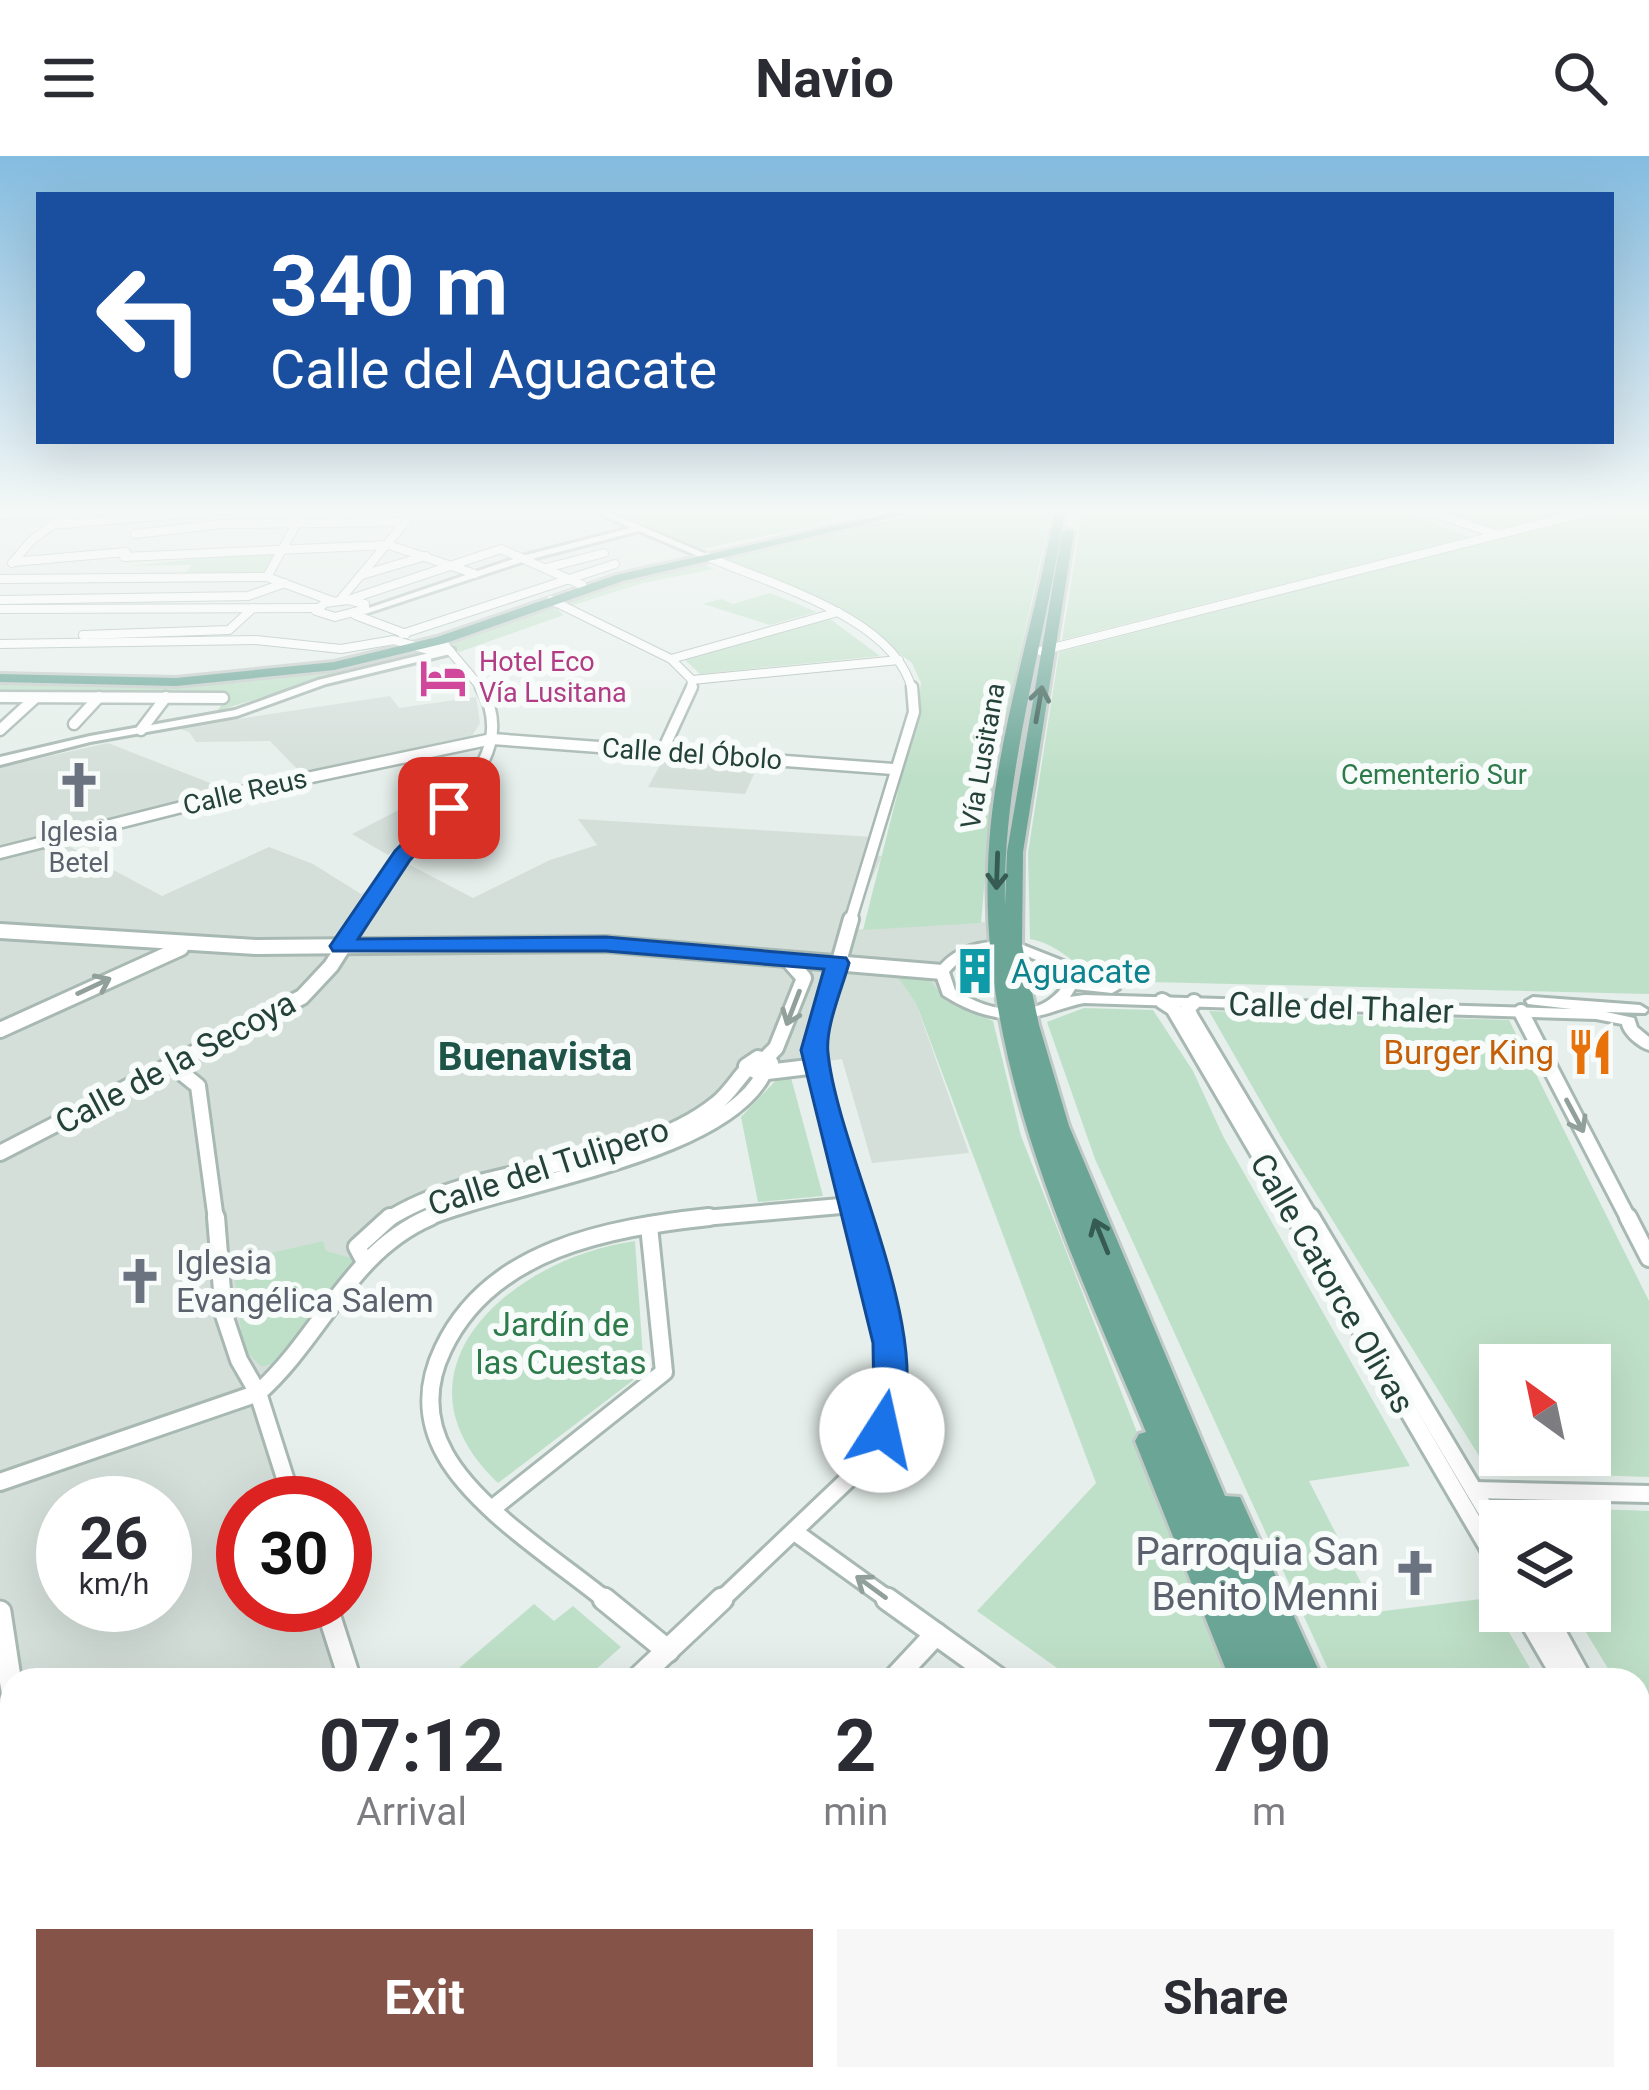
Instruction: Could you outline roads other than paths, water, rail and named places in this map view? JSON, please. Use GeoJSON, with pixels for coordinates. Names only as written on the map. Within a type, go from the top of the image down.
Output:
{"type":"FeatureCollection","features":[{"type":"Feature","properties":{"kind":"main road"},"geometry":{"type":"LineString","coordinates":[[0,676],[205,677],[298,667],[427,644],[534,598]]}},
{"type":"Feature","properties":{"kind":"main road"},"geometry":{"type":"LineString","coordinates":[[0,676],[146,683],[301,670],[427,644],[557,598]]}},
{"type":"Feature","properties":{"kind":"main road","name":"Vía Lusitana"},"geometry":{"type":"LineString","coordinates":[[1005,945],[996,863],[1004,792],[1046,598]]}},
{"type":"Feature","properties":{"kind":"main road","name":"Vía Lusitana"},"geometry":{"type":"LineString","coordinates":[[1005,945],[1056,598]]}},
{"type":"Feature","properties":{"kind":"main road"},"geometry":{"type":"LineString","coordinates":[[1005,945],[1041,1135],[1111,1321],[1263,1668]]}},
{"type":"Feature","properties":{"kind":"main road"},"geometry":{"type":"LineString","coordinates":[[1017,1014],[1058,1126],[1282,1668]]}},
{"type":"Feature","properties":{"kind":"main road"},"geometry":{"type":"LineString","coordinates":[[1111,1321],[1112,1344],[1136,1413],[1240,1668]]}},
{"type":"Feature","properties":{"kind":"main road"},"geometry":{"type":"LineString","coordinates":[[1147,1344],[1176,1385],[1303,1668]]}},
{"type":"Feature","properties":{"kind":"street"},"geometry":{"type":"LineString","coordinates":[[0,600],[63,598]]}},
{"type":"Feature","properties":{"kind":"street"},"geometry":{"type":"LineString","coordinates":[[72,646],[108,598]]}},
{"type":"Feature","properties":{"kind":"street"},"geometry":{"type":"LineString","coordinates":[[334,598],[364,604],[358,613]]}},
{"type":"Feature","properties":{"kind":"street"},"geometry":{"type":"LineString","coordinates":[[0,610],[317,608],[345,598]]}},
{"type":"Feature","properties":{"kind":"street"},"geometry":{"type":"LineString","coordinates":[[317,608],[317,613],[329,617],[402,598]]}},
{"type":"Feature","properties":{"kind":"street"},"geometry":{"type":"LineString","coordinates":[[0,760],[237,713],[427,644],[534,598]]}},
{"type":"Feature","properties":{"kind":"street"},"geometry":{"type":"LineString","coordinates":[[649,1668],[862,1466],[882,1430],[890,1402],[890,1343],[817,1066],[815,1034],[914,712],[912,684],[887,644],[838,612],[805,598]]}},
{"type":"Feature","properties":{"kind":"street"},"geometry":{"type":"LineString","coordinates":[[1031,656],[1249,598]]}},
{"type":"Feature","properties":{"kind":"street"},"geometry":{"type":"LineString","coordinates":[[551,600],[671,659],[692,680],[691,695],[662,752]]}},
{"type":"Feature","properties":{"kind":"street"},"geometry":{"type":"LineString","coordinates":[[83,634],[229,630],[254,608]]}},
{"type":"Feature","properties":{"kind":"street"},"geometry":{"type":"LineString","coordinates":[[671,659],[838,612]]}},
{"type":"Feature","properties":{"kind":"street"},"geometry":{"type":"LineString","coordinates":[[358,613],[427,644],[472,671],[490,698],[492,739]]}},
{"type":"Feature","properties":{"kind":"street"},"geometry":{"type":"LineString","coordinates":[[0,644],[256,640],[341,649],[427,644]]}},
{"type":"Feature","properties":{"kind":"street"},"geometry":{"type":"LineString","coordinates":[[692,680],[899,660]]}},
{"type":"Feature","properties":{"kind":"street"},"geometry":{"type":"LineString","coordinates":[[301,670],[319,676],[301,689]]}},
{"type":"Feature","properties":{"kind":"street"},"geometry":{"type":"LineString","coordinates":[[0,697],[223,698]]}},
{"type":"Feature","properties":{"kind":"street"},"geometry":{"type":"LineString","coordinates":[[74,724],[99,697]]}},
{"type":"Feature","properties":{"kind":"street"},"geometry":{"type":"LineString","coordinates":[[0,730],[35,698]]}},
{"type":"Feature","properties":{"kind":"street"},"geometry":{"type":"LineString","coordinates":[[141,730],[166,698]]}},
{"type":"Feature","properties":{"kind":"street","name":"Calle del Óbolo"},"geometry":{"type":"LineString","coordinates":[[492,739],[893,769]]}},
{"type":"Feature","properties":{"kind":"street","name":"Calle Reus"},"geometry":{"type":"LineString","coordinates":[[0,853],[245,791],[492,739]]}},
{"type":"Feature","properties":{"kind":"street","name":"Calle de la Secoya"},"geometry":{"type":"LineString","coordinates":[[0,1154],[302,998],[327,976],[402,856],[465,788],[492,739]]}},
{"type":"Feature","properties":{"kind":"street"},"geometry":{"type":"LineString","coordinates":[[0,931],[189,945],[586,944],[942,972],[962,952],[1005,945]]}},
{"type":"Feature","properties":{"kind":"street"},"geometry":{"type":"LineString","coordinates":[[129,940],[141,953],[137,966]]}},
{"type":"Feature","properties":{"kind":"street"},"geometry":{"type":"LineString","coordinates":[[0,1030],[189,945]]}},
{"type":"Feature","properties":{"kind":"street","name":"Calle del Thaler"},"geometry":{"type":"LineString","coordinates":[[1005,945],[1049,956],[1069,977],[1092,988],[1590,1002],[1639,1013]]}},
{"type":"Feature","properties":{"kind":"street","name":"Calle del Tulipero"},"geometry":{"type":"LineString","coordinates":[[0,1481],[257,1393],[286,1367],[364,1260],[412,1225],[449,1209],[680,1140],[741,1102],[754,1092],[804,978],[784,959]]}},
{"type":"Feature","properties":{"kind":"street"},"geometry":{"type":"LineString","coordinates":[[942,972],[948,992],[961,1002],[1017,1014]]}},
{"type":"Feature","properties":{"kind":"street"},"geometry":{"type":"LineString","coordinates":[[1054,1004],[1068,992],[1069,977]]}},
{"type":"Feature","properties":{"kind":"street","name":"Calle del Thaler"},"geometry":{"type":"LineString","coordinates":[[1017,1014],[1084,999],[1639,1013]]}},
{"type":"Feature","properties":{"kind":"street","name":"Calle Catorce Olivas"},"geometry":{"type":"LineString","coordinates":[[1162,1001],[1173,1008],[1479,1532]]}},
{"type":"Feature","properties":{"kind":"street","name":"Calle Catorce Olivas"},"geometry":{"type":"LineString","coordinates":[[1194,1002],[1187,1009],[1191,1017],[1480,1500]]}},
{"type":"Feature","properties":{"kind":"street"},"geometry":{"type":"LineString","coordinates":[[1521,1012],[1649,1258]]}},
{"type":"Feature","properties":{"kind":"street"},"geometry":{"type":"LineString","coordinates":[[1639,1013],[1649,1045]]}},
{"type":"Feature","properties":{"kind":"street"},"geometry":{"type":"LineString","coordinates":[[172,1065],[198,1086],[211,1157],[224,1315],[239,1360],[257,1393],[284,1476]]}},
{"type":"Feature","properties":{"kind":"street"},"geometry":{"type":"LineString","coordinates":[[766,1067],[817,1066]]}},
{"type":"Feature","properties":{"kind":"street","name":"Calle del Tulipero"},"geometry":{"type":"LineString","coordinates":[[364,1260],[357,1247],[362,1240],[404,1212],[683,1123],[728,1094],[747,1069],[766,1067]]}},
{"type":"Feature","properties":{"kind":"street"},"geometry":{"type":"LineString","coordinates":[[668,1651],[463,1481],[434,1432],[432,1375],[453,1325],[473,1300],[525,1261],[586,1237],[649,1226],[852,1205]]}},
{"type":"Feature","properties":{"kind":"street"},"geometry":{"type":"LineString","coordinates":[[494,1508],[664,1372],[649,1226]]}},
{"type":"Feature","properties":{"kind":"street"},"geometry":{"type":"LineString","coordinates":[[1474,1490],[1649,1494]]}},
{"type":"Feature","properties":{"kind":"street"},"geometry":{"type":"LineString","coordinates":[[796,1532],[983,1668]]}},
{"type":"Feature","properties":{"kind":"street"},"geometry":{"type":"LineString","coordinates":[[0,1612],[9,1668]]}},
{"type":"Feature","properties":{"kind":"street"},"geometry":{"type":"LineString","coordinates":[[335,1632],[346,1668]]}},
{"type":"Feature","properties":{"kind":"street"},"geometry":{"type":"LineString","coordinates":[[1537,1632],[1558,1668]]}},
{"type":"Feature","properties":{"kind":"street"},"geometry":{"type":"LineString","coordinates":[[1555,1632],[1574,1668]]}},
{"type":"Feature","properties":{"kind":"street"},"geometry":{"type":"LineString","coordinates":[[903,1668],[936,1634]]}},
{"type":"Feature","properties":{"kind":"place","name":"Hotel Eco Vía Lusitana"},"geometry":{"type":"Point","coordinates":[443,678]}},
{"type":"Feature","properties":{"kind":"place","name":"Iglesia Betel"},"geometry":{"type":"Point","coordinates":[79,785]}},
{"type":"Feature","properties":{"kind":"place","name":"Aguacate"},"geometry":{"type":"Point","coordinates":[975,971]}},
{"type":"Feature","properties":{"kind":"place","name":"Burger King"},"geometry":{"type":"Point","coordinates":[1590,1052]}},
{"type":"Feature","properties":{"kind":"place","name":"Iglesia Evangélica Salem"},"geometry":{"type":"Point","coordinates":[140,1281]}},
{"type":"Feature","properties":{"kind":"place","name":"Parroquia San Benito Menni"},"geometry":{"type":"Point","coordinates":[1415,1573]}},
{"type":"Feature","properties":{"kind":"district","name":"Buenavista"},"geometry":{"type":"Point","coordinates":[535,1056]}},
{"type":"Feature","properties":{"kind":"park label","name":"Cementerio Sur"},"geometry":{"type":"Point","coordinates":[1434,775]}},
{"type":"Feature","properties":{"kind":"park label","name":"Jardín de las Cuestas"},"geometry":{"type":"Point","coordinates":[561,1343]}}]}
